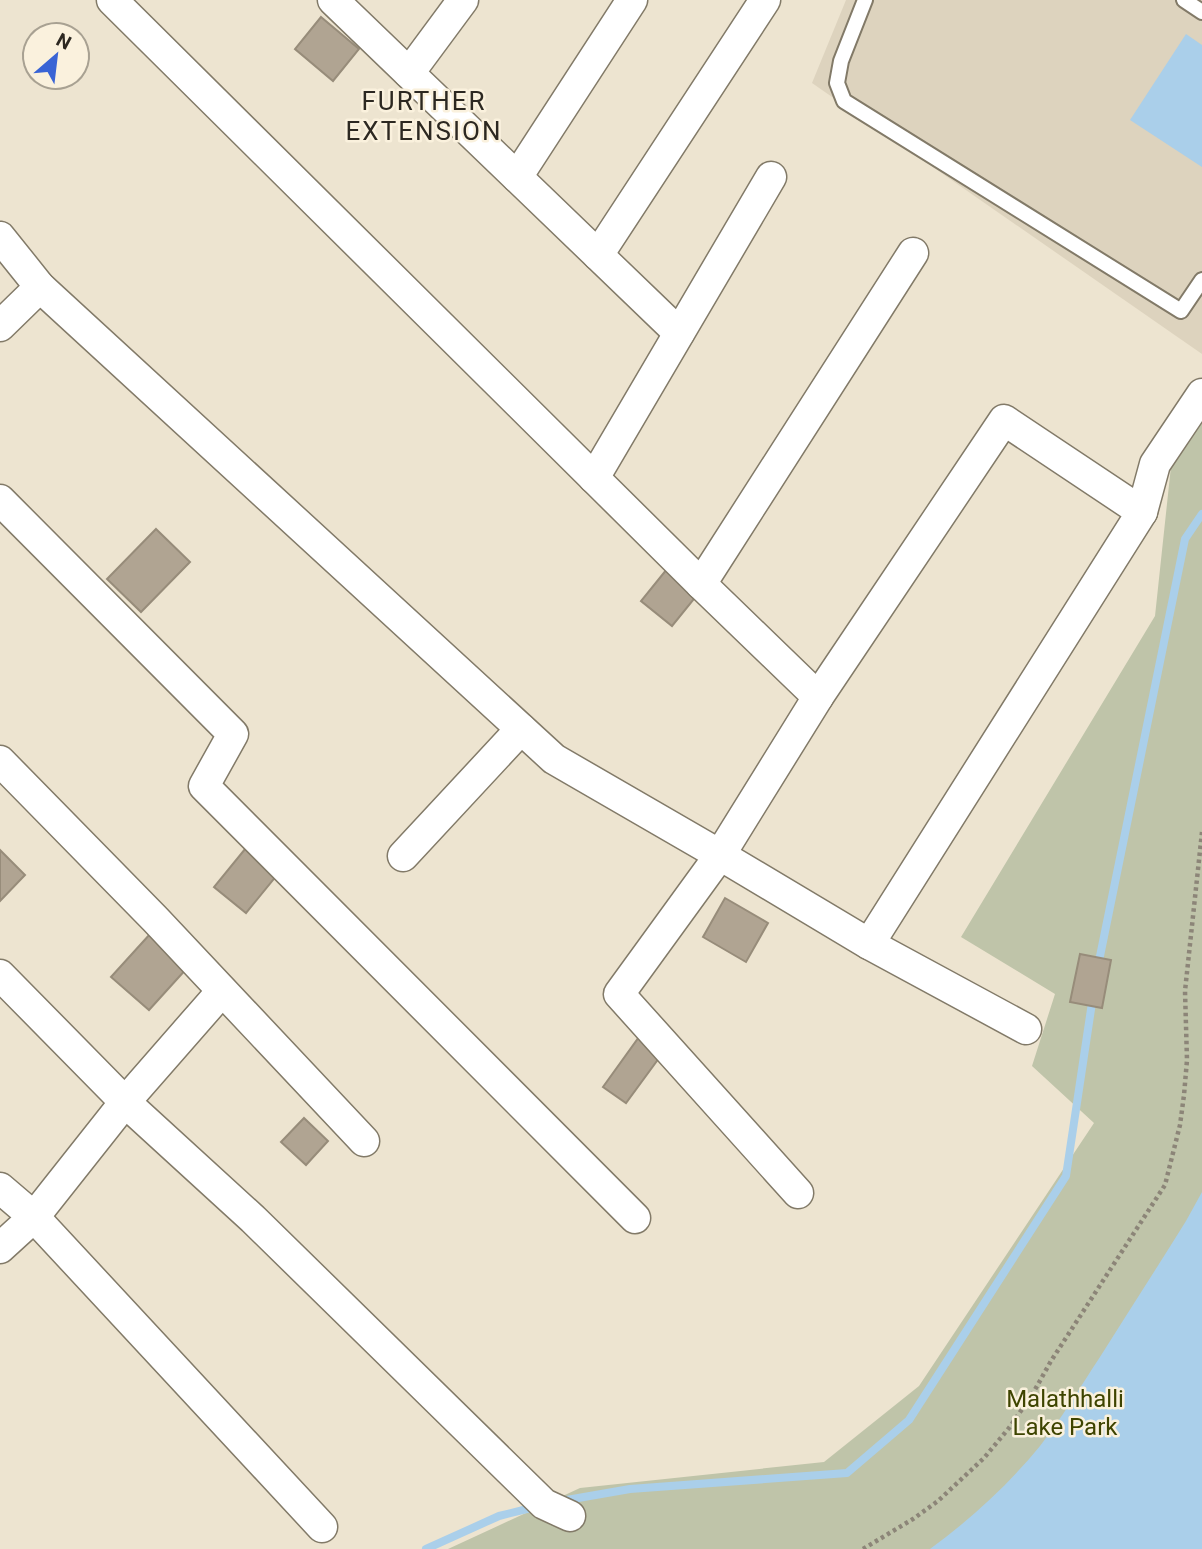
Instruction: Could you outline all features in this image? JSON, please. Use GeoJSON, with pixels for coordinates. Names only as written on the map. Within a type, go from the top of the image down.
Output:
{"type":"FeatureCollection","features":[{"type":"Feature","properties":{"kind":"street"},"geometry":{"type":"LineString","coordinates":[[112,0],[818,697]]}},
{"type":"Feature","properties":{"kind":"street"},"geometry":{"type":"LineString","coordinates":[[333,0],[679,333]]}},
{"type":"Feature","properties":{"kind":"street"},"geometry":{"type":"LineString","coordinates":[[409,73],[463,0]]}},
{"type":"Feature","properties":{"kind":"street"},"geometry":{"type":"LineString","coordinates":[[517,177],[632,0]]}},
{"type":"Feature","properties":{"kind":"street"},"geometry":{"type":"LineString","coordinates":[[598,255],[765,0]]}},
{"type":"Feature","properties":{"kind":"street"},"geometry":{"type":"LineString","coordinates":[[594,478],[771,177]]}},
{"type":"Feature","properties":{"kind":"street"},"geometry":{"type":"LineString","coordinates":[[0,237],[40,287],[554,759],[869,944],[1026,1029]]}},
{"type":"Feature","properties":{"kind":"street"},"geometry":{"type":"LineString","coordinates":[[701,584],[913,253]]}},
{"type":"Feature","properties":{"kind":"street"},"geometry":{"type":"LineString","coordinates":[[0,326],[40,287]]}},
{"type":"Feature","properties":{"kind":"street"},"geometry":{"type":"LineString","coordinates":[[869,944],[1142,512],[1155,464],[1202,394]]}},
{"type":"Feature","properties":{"kind":"street"},"geometry":{"type":"LineString","coordinates":[[798,1194],[619,994],[720,855],[818,697],[1004,420],[1142,512]]}},
{"type":"Feature","properties":{"kind":"street"},"geometry":{"type":"LineString","coordinates":[[0,500],[233,734],[204,786],[635,1218]]}},
{"type":"Feature","properties":{"kind":"street"},"geometry":{"type":"LineString","coordinates":[[403,856],[521,729]]}},
{"type":"Feature","properties":{"kind":"street"},"geometry":{"type":"LineString","coordinates":[[0,761],[364,1141]]}},
{"type":"Feature","properties":{"kind":"street"},"geometry":{"type":"LineString","coordinates":[[0,975],[125,1102],[253,1219],[544,1504],[570,1516]]}},
{"type":"Feature","properties":{"kind":"street"},"geometry":{"type":"LineString","coordinates":[[0,1248],[34,1217],[125,1102],[222,991]]}},
{"type":"Feature","properties":{"kind":"street"},"geometry":{"type":"LineString","coordinates":[[0,1188],[34,1217],[323,1527]]}},
{"type":"Feature","properties":{"kind":"lane"},"geometry":{"type":"LineString","coordinates":[[865,0],[841,61],[837,83],[844,101],[1181,311],[1202,280]]}},
{"type":"Feature","properties":{"kind":"lane"},"geometry":{"type":"LineString","coordinates":[[1184,0],[1202,12]]}},
{"type":"Feature","properties":{"kind":"path"},"geometry":{"type":"LineString","coordinates":[[863,1549],[913,1520],[938,1501],[984,1458],[1009,1428],[1165,1185],[1180,1125],[1184,1095],[1187,1060],[1185,992],[1202,832]]}},
{"type":"Feature","properties":{"kind":"shaded area"},"geometry":{"type":"Polygon","coordinates":[[[846,0],[1202,0],[1202,354],[812,83],[846,0]]]}},
{"type":"Feature","properties":{"kind":"green space","name":"Malathhalli Lake Park"},"geometry":{"type":"Polygon","coordinates":[[[1202,416],[1202,1549],[448,1549],[580,1488],[824,1462],[919,1386],[1094,1123],[1032,1066],[1055,994],[961,937],[1155,616],[1172,457],[1202,416]]]}},
{"type":"Feature","properties":{"kind":"water"},"geometry":{"type":"Polygon","coordinates":[[[1186,34],[1202,45],[1202,167],[1130,120],[1186,34]]]}},
{"type":"Feature","properties":{"kind":"water"},"geometry":{"type":"Polygon","coordinates":[[[1202,1192],[1202,1549],[930,1549],[988,1501],[1040,1446],[1100,1357],[1202,1192]]]}},
{"type":"Feature","properties":{"kind":"building"},"geometry":{"type":"Polygon","coordinates":[[[321,17],[359,49],[333,81],[295,49],[321,17]]]}},
{"type":"Feature","properties":{"kind":"building"},"geometry":{"type":"Polygon","coordinates":[[[156,529],[190,562],[141,612],[107,579],[156,529]]]}},
{"type":"Feature","properties":{"kind":"building"},"geometry":{"type":"Polygon","coordinates":[[[667,569],[698,594],[672,626],[641,601],[667,569]]]}},
{"type":"Feature","properties":{"kind":"building"},"geometry":{"type":"Polygon","coordinates":[[[250,843],[282,869],[246,913],[214,887],[250,843]]]}},
{"type":"Feature","properties":{"kind":"building"},"geometry":{"type":"Polygon","coordinates":[[[0,850],[25,875],[0,901],[0,850]]]}},
{"type":"Feature","properties":{"kind":"building"},"geometry":{"type":"Polygon","coordinates":[[[725,898],[768,923],[746,962],[703,937],[725,898]]]}},
{"type":"Feature","properties":{"kind":"building"},"geometry":{"type":"Polygon","coordinates":[[[151,933],[188,967],[149,1010],[111,977],[151,933]]]}},
{"type":"Feature","properties":{"kind":"building"},"geometry":{"type":"Polygon","coordinates":[[[1080,954],[1111,960],[1102,1008],[1070,1002],[1080,954]]]}},
{"type":"Feature","properties":{"kind":"building"},"geometry":{"type":"Polygon","coordinates":[[[639,1037],[662,1054],[626,1103],[603,1087],[639,1037]]]}},
{"type":"Feature","properties":{"kind":"building"},"geometry":{"type":"Polygon","coordinates":[[[304,1118],[328,1141],[306,1165],[281,1142],[304,1118]]]}},
{"type":"Feature","properties":{"kind":"waterway"},"geometry":{"type":"LineString","coordinates":[[1098,966],[1185,539],[1202,514]]}},
{"type":"Feature","properties":{"kind":"waterway"},"geometry":{"type":"LineString","coordinates":[[561,1501],[630,1489],[847,1473],[909,1420],[1066,1176],[1093,996]]}},
{"type":"Feature","properties":{"kind":"waterway"},"geometry":{"type":"LineString","coordinates":[[426,1549],[499,1516],[535,1507]]}},
{"type":"Feature","properties":{"kind":"district","name":"FURTHER EXTENSION"},"geometry":{"type":"Point","coordinates":[424,116]}}]}
